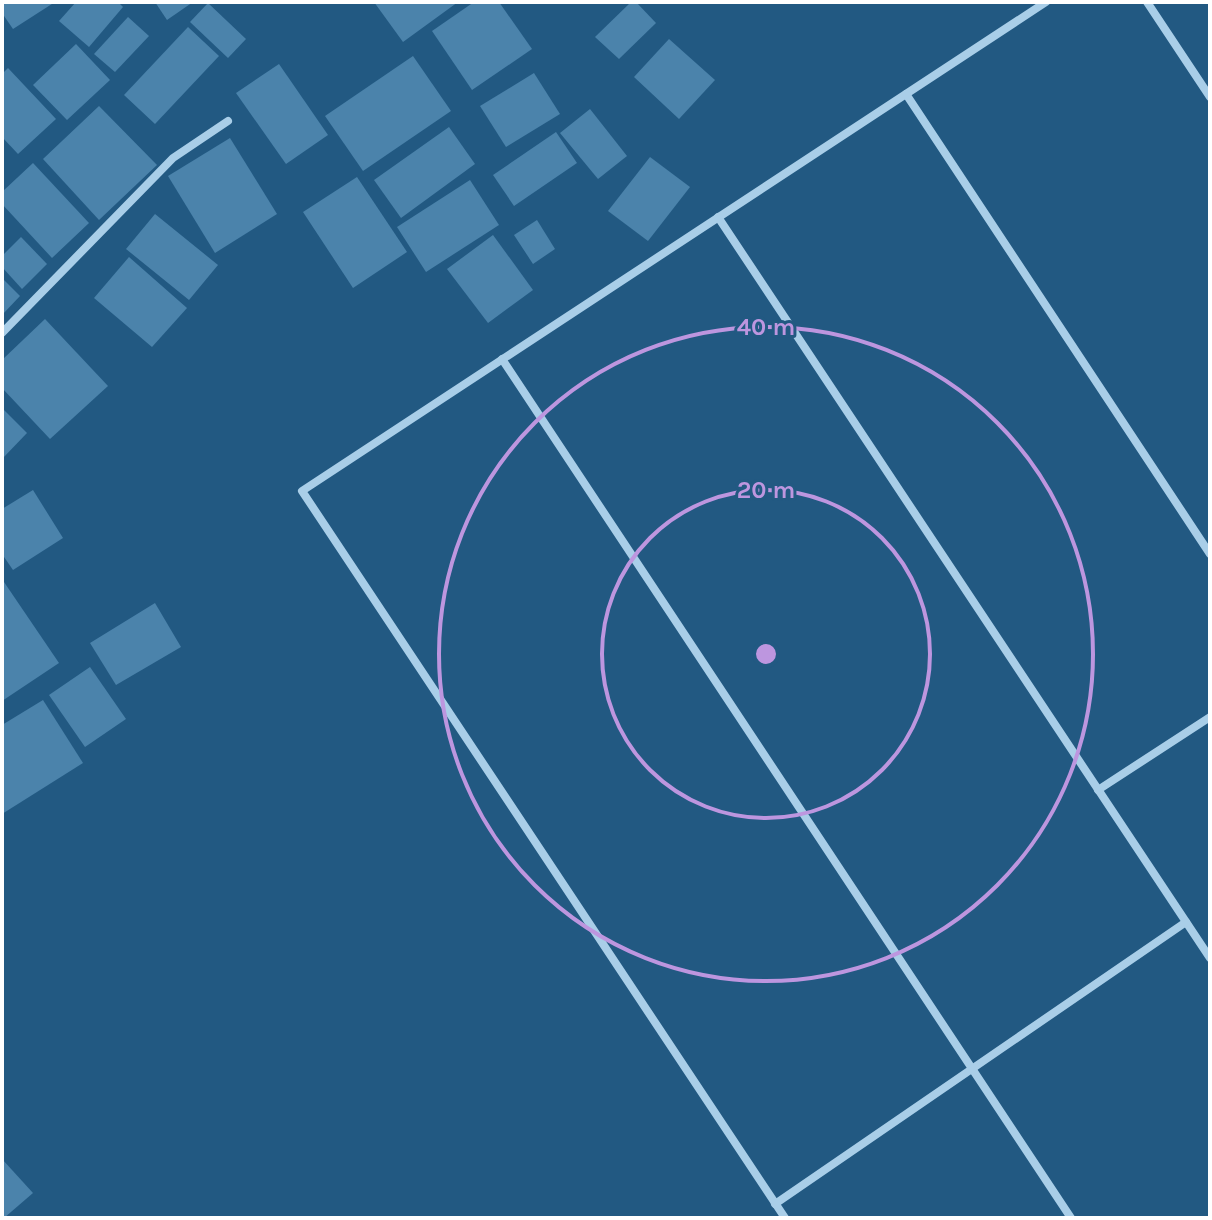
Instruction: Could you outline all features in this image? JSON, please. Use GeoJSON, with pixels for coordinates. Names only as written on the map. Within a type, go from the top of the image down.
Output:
{"type":"FeatureCollection","features":[{"type":"Feature","properties":{"kind":"street"},"geometry":{"type":"LineString","coordinates":[[785,1218],[302,491],[1046,2]]}},
{"type":"Feature","properties":{"kind":"street"},"geometry":{"type":"LineString","coordinates":[[1147,2],[1210,97]]}},
{"type":"Feature","properties":{"kind":"street"},"geometry":{"type":"LineString","coordinates":[[906,94],[1210,554]]}},
{"type":"Feature","properties":{"kind":"street"},"geometry":{"type":"LineString","coordinates":[[2,333],[173,158],[228,121]]}},
{"type":"Feature","properties":{"kind":"street"},"geometry":{"type":"LineString","coordinates":[[718,217],[1210,958]]}},
{"type":"Feature","properties":{"kind":"street"},"geometry":{"type":"LineString","coordinates":[[502,359],[1071,1218]]}},
{"type":"Feature","properties":{"kind":"street"},"geometry":{"type":"LineString","coordinates":[[1098,790],[1210,717]]}},
{"type":"Feature","properties":{"kind":"street"},"geometry":{"type":"LineString","coordinates":[[775,1204],[1186,922]]}},
{"type":"Feature","properties":{"kind":"building"},"geometry":{"type":"Polygon","coordinates":[[[2,2],[55,2],[13,29],[2,13],[2,2]]]}},
{"type":"Feature","properties":{"kind":"building"},"geometry":{"type":"Polygon","coordinates":[[[76,2],[118,2],[123,7],[89,47],[59,21],[76,2]]]}},
{"type":"Feature","properties":{"kind":"building"},"geometry":{"type":"Polygon","coordinates":[[[155,2],[193,2],[167,20],[155,2]]]}},
{"type":"Feature","properties":{"kind":"building"},"geometry":{"type":"Polygon","coordinates":[[[374,2],[458,2],[403,42],[374,2]]]}},
{"type":"Feature","properties":{"kind":"building"},"geometry":{"type":"Polygon","coordinates":[[[474,2],[499,2],[532,49],[472,90],[432,31],[474,2]]]}},
{"type":"Feature","properties":{"kind":"building"},"geometry":{"type":"Polygon","coordinates":[[[631,2],[636,2],[656,23],[619,59],[595,37],[631,2]]]}},
{"type":"Feature","properties":{"kind":"building"},"geometry":{"type":"Polygon","coordinates":[[[208,3],[246,39],[228,58],[190,22],[208,3]]]}},
{"type":"Feature","properties":{"kind":"building"},"geometry":{"type":"Polygon","coordinates":[[[128,17],[149,36],[115,72],[94,54],[128,17]]]}},
{"type":"Feature","properties":{"kind":"building"},"geometry":{"type":"Polygon","coordinates":[[[188,27],[219,56],[155,124],[124,95],[188,27]]]}},
{"type":"Feature","properties":{"kind":"building"},"geometry":{"type":"Polygon","coordinates":[[[669,39],[715,80],[679,119],[634,77],[669,39]]]}},
{"type":"Feature","properties":{"kind":"building"},"geometry":{"type":"Polygon","coordinates":[[[76,44],[110,80],[67,120],[33,85],[76,44]]]}},
{"type":"Feature","properties":{"kind":"building"},"geometry":{"type":"Polygon","coordinates":[[[413,56],[451,111],[363,171],[325,116],[413,56]]]}},
{"type":"Feature","properties":{"kind":"building"},"geometry":{"type":"Polygon","coordinates":[[[279,64],[328,135],[286,164],[236,93],[279,64]]]}},
{"type":"Feature","properties":{"kind":"building"},"geometry":{"type":"Polygon","coordinates":[[[8,68],[56,119],[18,154],[2,137],[2,74],[8,68]]]}},
{"type":"Feature","properties":{"kind":"building"},"geometry":{"type":"Polygon","coordinates":[[[534,73],[560,114],[506,147],[480,106],[534,73]]]}},
{"type":"Feature","properties":{"kind":"building"},"geometry":{"type":"Polygon","coordinates":[[[99,106],[157,165],[99,220],[43,159],[99,106]]]}},
{"type":"Feature","properties":{"kind":"building"},"geometry":{"type":"Polygon","coordinates":[[[590,109],[627,156],[598,179],[560,133],[590,109]]]}},
{"type":"Feature","properties":{"kind":"building"},"geometry":{"type":"Polygon","coordinates":[[[449,127],[475,164],[401,218],[374,180],[449,127]]]}},
{"type":"Feature","properties":{"kind":"building"},"geometry":{"type":"Polygon","coordinates":[[[556,132],[577,163],[514,206],[493,175],[556,132]]]}},
{"type":"Feature","properties":{"kind":"building"},"geometry":{"type":"Polygon","coordinates":[[[230,138],[277,214],[215,253],[168,176],[230,138]]]}},
{"type":"Feature","properties":{"kind":"building"},"geometry":{"type":"Polygon","coordinates":[[[650,157],[690,187],[648,241],[608,211],[650,157]]]}},
{"type":"Feature","properties":{"kind":"building"},"geometry":{"type":"Polygon","coordinates":[[[33,163],[89,223],[52,258],[2,204],[2,192],[33,163]]]}},
{"type":"Feature","properties":{"kind":"building"},"geometry":{"type":"Polygon","coordinates":[[[357,177],[407,252],[353,288],[303,212],[357,177]]]}},
{"type":"Feature","properties":{"kind":"building"},"geometry":{"type":"Polygon","coordinates":[[[470,180],[499,225],[426,272],[397,227],[470,180]]]}},
{"type":"Feature","properties":{"kind":"building"},"geometry":{"type":"Polygon","coordinates":[[[155,214],[218,265],[189,300],[126,249],[155,214]]]}},
{"type":"Feature","properties":{"kind":"building"},"geometry":{"type":"Polygon","coordinates":[[[537,220],[555,249],[533,264],[514,235],[537,220]]]}},
{"type":"Feature","properties":{"kind":"building"},"geometry":{"type":"Polygon","coordinates":[[[493,235],[533,290],[488,323],[447,269],[493,235]]]}},
{"type":"Feature","properties":{"kind":"building"},"geometry":{"type":"Polygon","coordinates":[[[21,237],[47,264],[22,289],[2,267],[2,256],[21,237]]]}},
{"type":"Feature","properties":{"kind":"building"},"geometry":{"type":"Polygon","coordinates":[[[129,257],[187,308],[152,347],[94,298],[129,257]]]}},
{"type":"Feature","properties":{"kind":"building"},"geometry":{"type":"Polygon","coordinates":[[[2,278],[20,296],[2,315],[2,278]]]}},
{"type":"Feature","properties":{"kind":"building"},"geometry":{"type":"Polygon","coordinates":[[[45,319],[108,386],[50,439],[2,388],[2,360],[45,319]]]}},
{"type":"Feature","properties":{"kind":"building"},"geometry":{"type":"Polygon","coordinates":[[[2,408],[27,433],[2,459],[2,408]]]}},
{"type":"Feature","properties":{"kind":"building"},"geometry":{"type":"Polygon","coordinates":[[[33,490],[63,538],[13,570],[2,554],[2,509],[33,490]]]}},
{"type":"Feature","properties":{"kind":"building"},"geometry":{"type":"Polygon","coordinates":[[[2,583],[59,663],[2,701],[2,583]]]}},
{"type":"Feature","properties":{"kind":"building"},"geometry":{"type":"Polygon","coordinates":[[[155,603],[181,647],[116,685],[90,643],[155,603]]]}},
{"type":"Feature","properties":{"kind":"building"},"geometry":{"type":"Polygon","coordinates":[[[90,667],[126,719],[85,747],[49,695],[90,667]]]}},
{"type":"Feature","properties":{"kind":"building"},"geometry":{"type":"Polygon","coordinates":[[[43,700],[83,763],[2,814],[2,725],[43,700]]]}},
{"type":"Feature","properties":{"kind":"building"},"geometry":{"type":"Polygon","coordinates":[[[2,1159],[33,1193],[4,1218],[2,1218],[2,1159]]]}}]}
